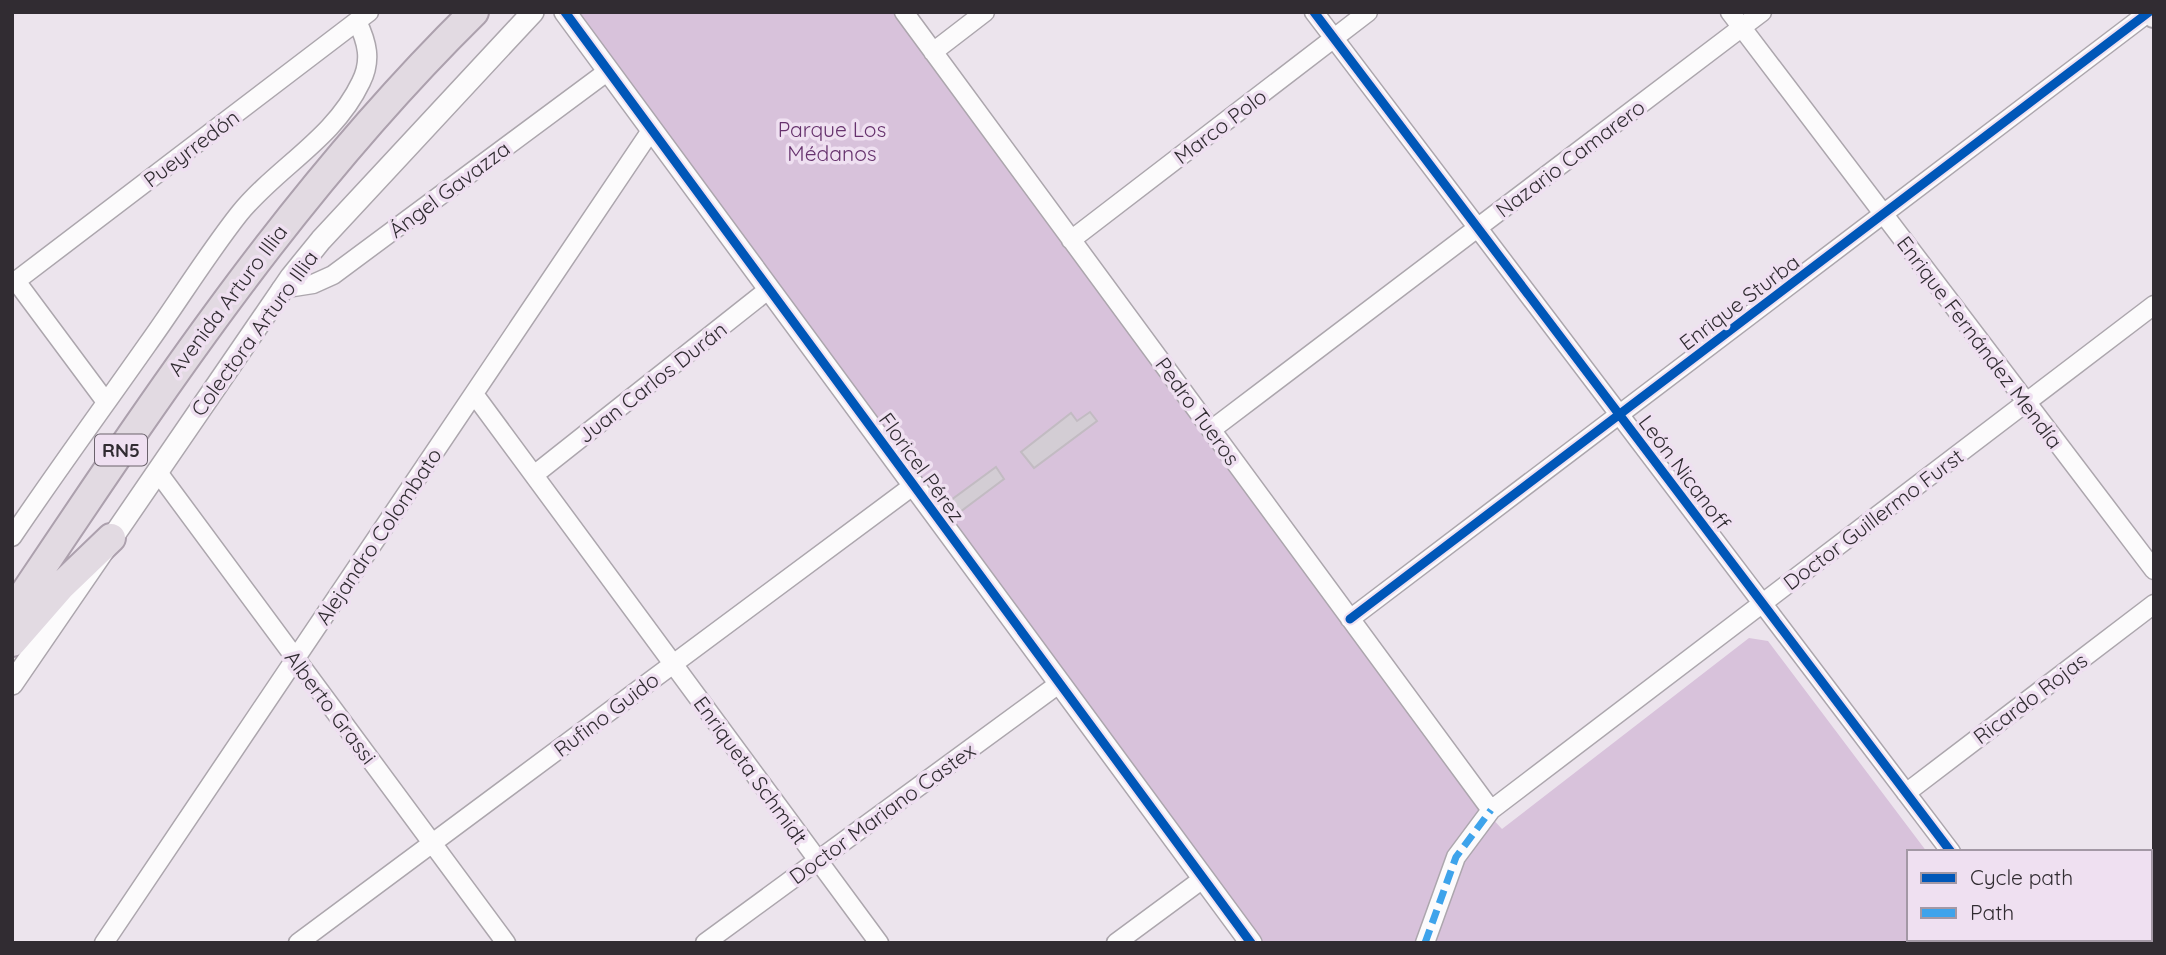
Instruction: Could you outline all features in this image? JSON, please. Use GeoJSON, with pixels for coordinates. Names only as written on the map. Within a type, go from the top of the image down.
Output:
{"type":"FeatureCollection","features":[{"type":"Feature","properties":{"kind":"highway","name":"Avenida Arturo Illia"},"geometry":{"type":"LineString","coordinates":[[12,612],[180,362],[250,266],[384,106],[474,12]]}},
{"type":"Feature","properties":{"kind":"highway"},"geometry":{"type":"LineString","coordinates":[[12,642],[60,587],[111,538]]}},
{"type":"Feature","properties":{"kind":"street","name":"Colectora Arturo Illia"},"geometry":{"type":"LineString","coordinates":[[12,684],[281,289],[321,240],[533,12]]}},
{"type":"Feature","properties":{"kind":"street","name":"Floricel Pérez"},"geometry":{"type":"LineString","coordinates":[[565,12],[1251,943]]}},
{"type":"Feature","properties":{"kind":"street","name":"Pedro Tueros"},"geometry":{"type":"LineString","coordinates":[[904,12],[1491,810]]}},
{"type":"Feature","properties":{"kind":"street"},"geometry":{"type":"LineString","coordinates":[[933,52],[985,12]]}},
{"type":"Feature","properties":{"kind":"street","name":"León Nicanoff"},"geometry":{"type":"LineString","coordinates":[[1314,12],[1949,850]]}},
{"type":"Feature","properties":{"kind":"street","name":"Marco Polo"},"geometry":{"type":"LineString","coordinates":[[1071,240],[1368,12]]}},
{"type":"Feature","properties":{"kind":"street","name":"Enrique Fernández Mendía"},"geometry":{"type":"LineString","coordinates":[[1730,12],[2154,570]]}},
{"type":"Feature","properties":{"kind":"street","name":"Nazario Camarero"},"geometry":{"type":"LineString","coordinates":[[1211,430],[1762,12]]}},
{"type":"Feature","properties":{"kind":"street","name":"Enrique Sturba"},"geometry":{"type":"LineString","coordinates":[[1350,619],[2151,13]]}},
{"type":"Feature","properties":{"kind":"street"},"geometry":{"type":"LineString","coordinates":[[14,532],[241,212],[325,134],[347,105],[368,62],[363,17]]}},
{"type":"Feature","properties":{"kind":"street","name":"Pueyrredón"},"geometry":{"type":"LineString","coordinates":[[14,283],[363,17]]}},
{"type":"Feature","properties":{"kind":"street","name":"Ángel Gavazza"},"geometry":{"type":"LineString","coordinates":[[281,289],[313,284],[333,275],[608,71]]}},
{"type":"Feature","properties":{"kind":"street","name":"Alejandro Colombato"},"geometry":{"type":"LineString","coordinates":[[104,943],[652,130]]}},
{"type":"Feature","properties":{"kind":"street"},"geometry":{"type":"LineString","coordinates":[[14,283],[106,402]]}},
{"type":"Feature","properties":{"kind":"street","name":"Juan Carlos Durán"},"geometry":{"type":"LineString","coordinates":[[534,475],[769,289]]}},
{"type":"Feature","properties":{"kind":"street","name":"Doctor Guillermo Furst"},"geometry":{"type":"LineString","coordinates":[[1425,943],[1456,857],[1491,810],[2154,305]]}},
{"type":"Feature","properties":{"kind":"street","name":"Enriqueta Schmidt"},"geometry":{"type":"LineString","coordinates":[[474,394],[879,943]]}},
{"type":"Feature","properties":{"kind":"street","name":"Alberto Grassi"},"geometry":{"type":"LineString","coordinates":[[157,471],[506,943]]}},
{"type":"Feature","properties":{"kind":"street","name":"Rufino Guido"},"geometry":{"type":"LineString","coordinates":[[298,943],[914,485]]}},
{"type":"Feature","properties":{"kind":"street","name":"Ricardo Rojas"},"geometry":{"type":"LineString","coordinates":[[1906,793],[2154,604]]}},
{"type":"Feature","properties":{"kind":"street","name":"Doctor Mariano Castex"},"geometry":{"type":"LineString","coordinates":[[705,943],[1060,683]]}},
{"type":"Feature","properties":{"kind":"street"},"geometry":{"type":"LineString","coordinates":[[1116,943],[1204,878]]}},
{"type":"Feature","properties":{"kind":"green space","name":"Parque Los Médanos"},"geometry":{"type":"Polygon","coordinates":[[[576,12],[897,12],[1476,801],[1502,829],[1749,638],[1768,641],[1925,850],[1907,850],[1907,941],[1996,943],[1262,943],[576,12]]]}},
{"type":"Feature","properties":{"kind":"building"},"geometry":{"type":"Polygon","coordinates":[[[1090,412],[1097,421],[1034,468],[1021,452],[1071,413],[1077,421],[1090,412]]]}},
{"type":"Feature","properties":{"kind":"building"},"geometry":{"type":"Polygon","coordinates":[[[996,467],[1004,479],[956,515],[947,503],[996,467]]]}},
{"type":"Feature","properties":{"kind":"marked path"},"geometry":{"type":"LineString","coordinates":[[1425,943],[1456,857],[1491,810]]}},
{"type":"Feature","properties":{"kind":"cycle path"},"geometry":{"type":"LineString","coordinates":[[565,12],[1251,943]]}},
{"type":"Feature","properties":{"kind":"cycle path"},"geometry":{"type":"LineString","coordinates":[[1314,12],[1949,850]]}},
{"type":"Feature","properties":{"kind":"cycle path"},"geometry":{"type":"LineString","coordinates":[[1350,619],[2149,12]]}}]}
